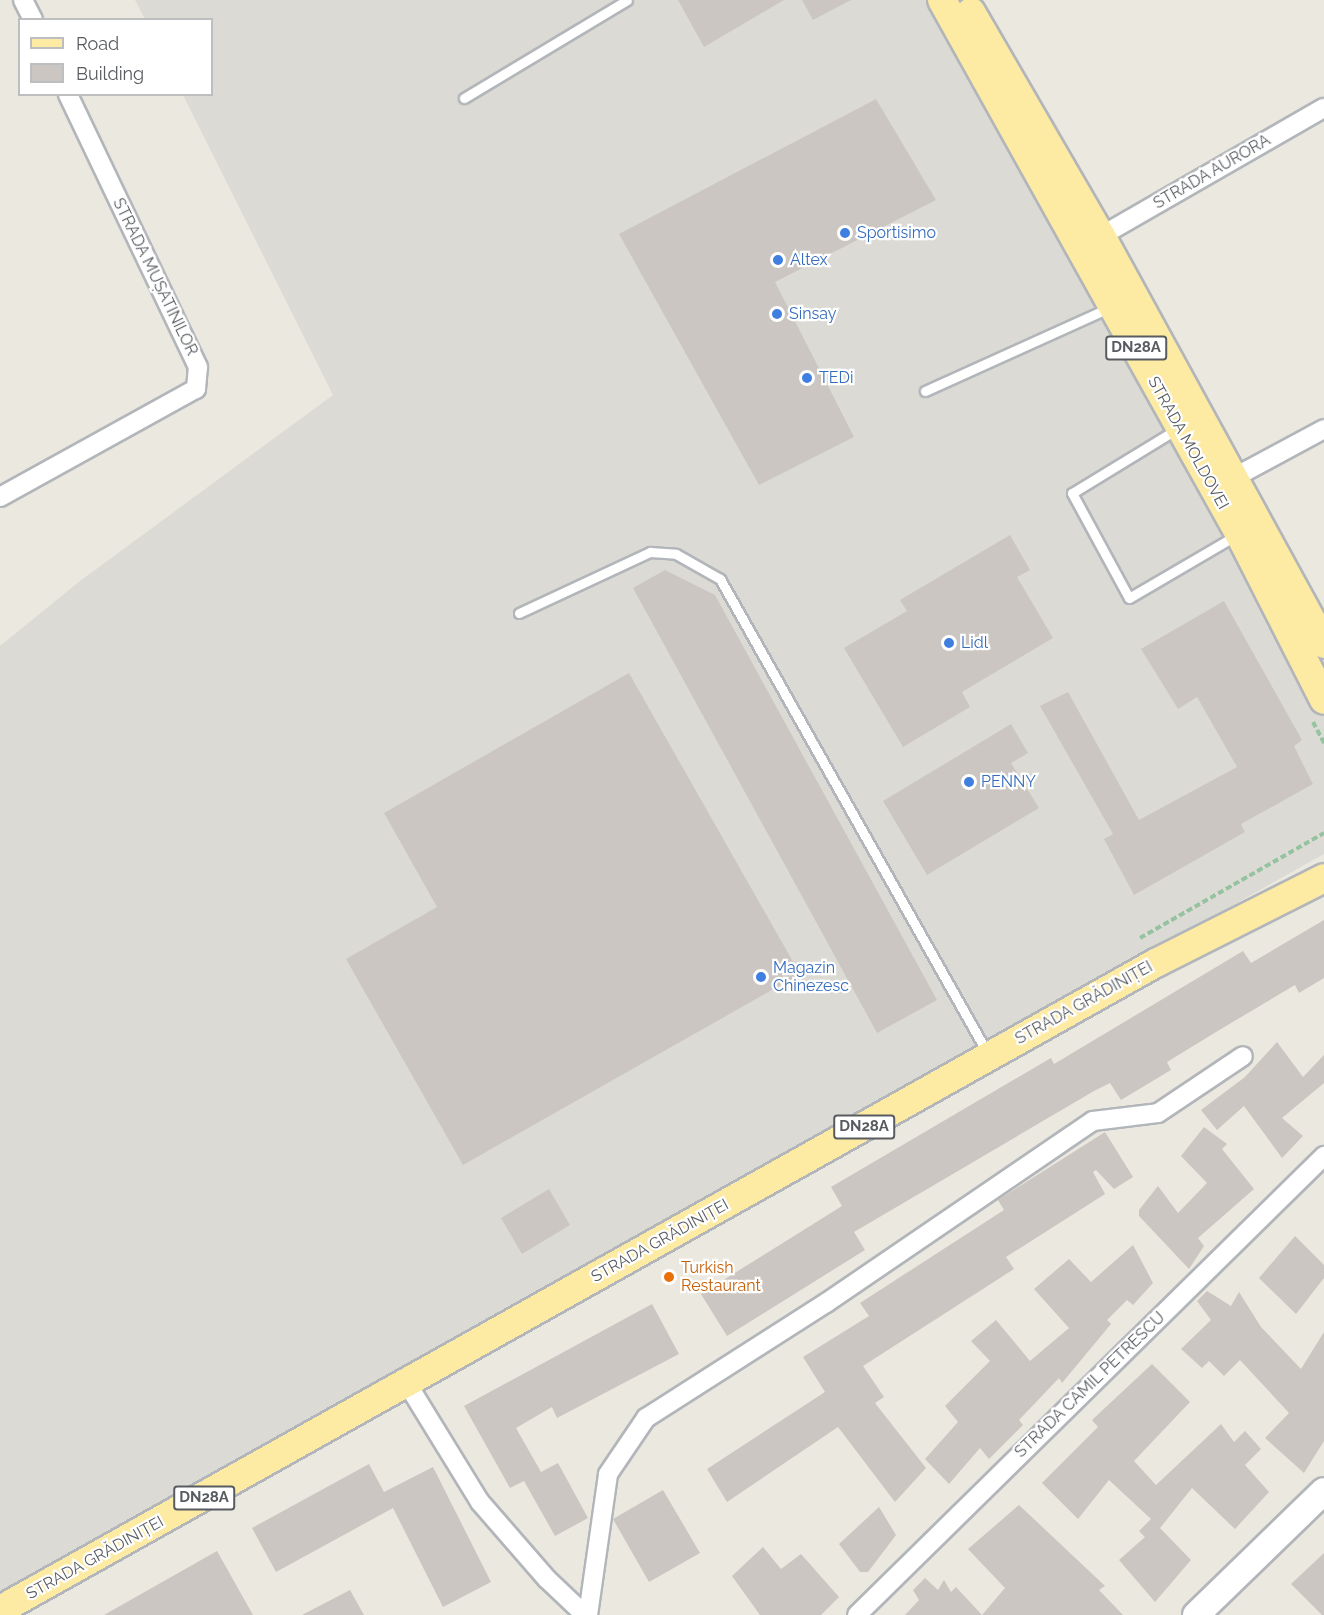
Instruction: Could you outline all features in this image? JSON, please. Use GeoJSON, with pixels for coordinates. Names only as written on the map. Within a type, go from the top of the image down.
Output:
{"type":"FeatureCollection","features":[{"type":"Feature","properties":{"kind":"main road","name":"STRADA MOLDOVEI"},"geometry":{"type":"LineString","coordinates":[[942,0],[1239,533],[1324,700]]}},
{"type":"Feature","properties":{"kind":"main road","name":"STRADA MOLDOVEI"},"geometry":{"type":"LineString","coordinates":[[964,0],[1101,236],[1324,644]]}},
{"type":"Feature","properties":{"kind":"main road","name":"STRADA GRĂDINIȚEI"},"geometry":{"type":"LineString","coordinates":[[0,1610],[408,1385],[1156,963],[1324,878]]}},
{"type":"Feature","properties":{"kind":"main road"},"geometry":{"type":"LineString","coordinates":[[1196,1615],[1324,1491]]}},
{"type":"Feature","properties":{"kind":"street"},"geometry":{"type":"LineString","coordinates":[[23,0],[32,18]]}},
{"type":"Feature","properties":{"kind":"street","name":"STRADA MUȘATINILOR"},"geometry":{"type":"LineString","coordinates":[[0,497],[196,389],[198,368],[69,96]]}},
{"type":"Feature","properties":{"kind":"street","name":"STRADA AURORA"},"geometry":{"type":"LineString","coordinates":[[1101,236],[1324,108]]}},
{"type":"Feature","properties":{"kind":"street"},"geometry":{"type":"LineString","coordinates":[[1234,477],[1324,429]]}},
{"type":"Feature","properties":{"kind":"street"},"geometry":{"type":"LineString","coordinates":[[586,1615],[608,1474],[646,1418],[826,1303],[1093,1121],[1158,1113],[1243,1056]]}},
{"type":"Feature","properties":{"kind":"street","name":"STRADA CAMIL PETRESCU"},"geometry":{"type":"LineString","coordinates":[[856,1615],[1324,1156]]}},
{"type":"Feature","properties":{"kind":"street"},"geometry":{"type":"LineString","coordinates":[[408,1385],[480,1502],[547,1579],[586,1615]]}},
{"type":"Feature","properties":{"kind":"lane"},"geometry":{"type":"LineString","coordinates":[[464,98],[627,0]]}},
{"type":"Feature","properties":{"kind":"lane"},"geometry":{"type":"LineString","coordinates":[[925,391],[1113,306]]}},
{"type":"Feature","properties":{"kind":"lane"},"geometry":{"type":"LineString","coordinates":[[1179,427],[1072,493],[1129,598],[1239,533]]}},
{"type":"Feature","properties":{"kind":"lane"},"geometry":{"type":"LineString","coordinates":[[519,613],[650,552],[676,554],[720,579],[989,1056]]}},
{"type":"Feature","properties":{"kind":"path"},"geometry":{"type":"LineString","coordinates":[[1140,938],[1324,833]]}},
{"type":"Feature","properties":{"kind":"shaded area"},"geometry":{"type":"Polygon","coordinates":[[[135,0],[972,0],[1084,233],[1324,661],[1324,854],[0,1597],[0,646],[80,581],[333,395],[184,96],[213,96],[213,18],[144,18],[135,0]]]}},
{"type":"Feature","properties":{"kind":"building"},"geometry":{"type":"Polygon","coordinates":[[[678,0],[784,0],[704,47],[678,0]]]}},
{"type":"Feature","properties":{"kind":"building"},"geometry":{"type":"Polygon","coordinates":[[[802,0],[851,0],[813,20],[802,0]]]}},
{"type":"Feature","properties":{"kind":"building"},"geometry":{"type":"Polygon","coordinates":[[[876,99],[936,200],[775,282],[854,437],[759,485],[619,234],[876,99]]]}},
{"type":"Feature","properties":{"kind":"building","name":"Lidl"},"geometry":{"type":"Polygon","coordinates":[[[1010,535],[1030,570],[1017,577],[1053,638],[962,692],[970,707],[903,747],[844,648],[907,611],[900,600],[1010,535]]]}},
{"type":"Feature","properties":{"kind":"building"},"geometry":{"type":"Polygon","coordinates":[[[665,570],[715,595],[937,1000],[877,1033],[633,588],[665,570]]]}},
{"type":"Feature","properties":{"kind":"building"},"geometry":{"type":"Polygon","coordinates":[[[1224,601],[1302,740],[1294,746],[1313,784],[1241,824],[1245,832],[1134,895],[1104,839],[1113,834],[1040,706],[1068,692],[1139,820],[1237,767],[1197,697],[1178,709],[1141,649],[1224,601]]]}},
{"type":"Feature","properties":{"kind":"building"},"geometry":{"type":"Polygon","coordinates":[[[629,673],[800,974],[463,1165],[346,959],[437,907],[384,813],[629,673]]]}},
{"type":"Feature","properties":{"kind":"building","name":"PENNY"},"geometry":{"type":"Polygon","coordinates":[[[1011,724],[1028,753],[1011,763],[1039,808],[927,875],[883,801],[1011,724]]]}},
{"type":"Feature","properties":{"kind":"building"},"geometry":{"type":"Polygon","coordinates":[[[1324,920],[1324,978],[1299,993],[1295,985],[1221,1029],[1167,1062],[1171,1070],[1121,1100],[1110,1083],[854,1232],[865,1250],[727,1336],[701,1294],[842,1206],[831,1187],[1051,1058],[1054,1064],[1243,951],[1251,963],[1324,920]]]}},
{"type":"Feature","properties":{"kind":"building"},"geometry":{"type":"Polygon","coordinates":[[[1277,1042],[1303,1077],[1324,1055],[1324,1083],[1282,1118],[1303,1136],[1282,1158],[1244,1106],[1217,1130],[1201,1110],[1245,1077],[1277,1042]]]}},
{"type":"Feature","properties":{"kind":"building"},"geometry":{"type":"Polygon","coordinates":[[[1204,1127],[1227,1144],[1222,1149],[1254,1189],[1198,1238],[1204,1246],[1189,1269],[1139,1216],[1139,1210],[1158,1186],[1178,1213],[1207,1183],[1181,1156],[1204,1127]]]}},
{"type":"Feature","properties":{"kind":"building"},"geometry":{"type":"Polygon","coordinates":[[[1105,1132],[1133,1177],[1114,1189],[1096,1170],[1093,1172],[1105,1194],[1006,1257],[1014,1269],[863,1366],[884,1397],[875,1403],[926,1468],[895,1502],[838,1427],[727,1502],[707,1469],[825,1392],[803,1357],[869,1316],[860,1303],[1004,1210],[998,1200],[1105,1132]]]}},
{"type":"Feature","properties":{"kind":"building"},"geometry":{"type":"Polygon","coordinates":[[[549,1189],[570,1225],[522,1254],[501,1218],[549,1189]]]}},
{"type":"Feature","properties":{"kind":"building"},"geometry":{"type":"Polygon","coordinates":[[[1295,1236],[1324,1265],[1324,1278],[1296,1314],[1259,1278],[1295,1236]]]}},
{"type":"Feature","properties":{"kind":"building"},"geometry":{"type":"Polygon","coordinates":[[[1133,1245],[1153,1283],[1133,1305],[1127,1300],[1107,1320],[1111,1324],[1062,1383],[1059,1378],[1019,1420],[1023,1425],[989,1459],[980,1448],[949,1484],[925,1459],[958,1422],[945,1406],[990,1361],[971,1341],[996,1320],[1030,1361],[1069,1328],[1034,1289],[1069,1259],[1091,1282],[1133,1245]]]}},
{"type":"Feature","properties":{"kind":"building"},"geometry":{"type":"Polygon","coordinates":[[[1207,1291],[1231,1306],[1239,1292],[1261,1327],[1301,1369],[1324,1332],[1324,1441],[1304,1473],[1265,1438],[1289,1413],[1240,1360],[1224,1376],[1209,1361],[1202,1368],[1181,1349],[1211,1320],[1197,1301],[1207,1291]]]}},
{"type":"Feature","properties":{"kind":"building"},"geometry":{"type":"Polygon","coordinates":[[[652,1304],[679,1354],[557,1418],[552,1407],[516,1428],[541,1472],[558,1463],[588,1518],[555,1536],[524,1481],[510,1488],[464,1406],[652,1304]]]}},
{"type":"Feature","properties":{"kind":"building"},"geometry":{"type":"Polygon","coordinates":[[[1152,1364],[1190,1402],[1134,1461],[1156,1485],[1221,1424],[1234,1442],[1245,1431],[1261,1449],[1245,1465],[1269,1492],[1235,1529],[1192,1488],[1160,1528],[1191,1560],[1155,1602],[1119,1560],[1145,1537],[1139,1531],[1151,1519],[1109,1480],[1078,1519],[1042,1483],[1098,1427],[1092,1420],[1152,1364]]]}},
{"type":"Feature","properties":{"kind":"building"},"geometry":{"type":"Polygon","coordinates":[[[369,1464],[384,1492],[433,1467],[491,1582],[443,1607],[393,1508],[276,1572],[252,1528],[369,1464]]]}},
{"type":"Feature","properties":{"kind":"building"},"geometry":{"type":"Polygon","coordinates":[[[663,1490],[700,1553],[649,1582],[613,1519],[663,1490]]]}},
{"type":"Feature","properties":{"kind":"building"},"geometry":{"type":"Polygon","coordinates":[[[1019,1505],[1105,1586],[1099,1590],[1123,1615],[982,1615],[1005,1588],[968,1549],[1019,1505]]]}},
{"type":"Feature","properties":{"kind":"building"},"geometry":{"type":"Polygon","coordinates":[[[879,1507],[896,1535],[868,1572],[860,1572],[839,1544],[879,1507]]]}},
{"type":"Feature","properties":{"kind":"building"},"geometry":{"type":"Polygon","coordinates":[[[763,1547],[781,1569],[801,1554],[839,1597],[821,1615],[760,1615],[732,1576],[763,1547]]]}},
{"type":"Feature","properties":{"kind":"building"},"geometry":{"type":"Polygon","coordinates":[[[217,1551],[253,1615],[104,1615],[217,1551]]]}},
{"type":"Feature","properties":{"kind":"building"},"geometry":{"type":"Polygon","coordinates":[[[1324,1553],[1324,1615],[1322,1615],[1291,1584],[1324,1553]]]}},
{"type":"Feature","properties":{"kind":"building"},"geometry":{"type":"Polygon","coordinates":[[[925,1578],[938,1590],[944,1580],[951,1592],[956,1587],[982,1615],[905,1615],[919,1600],[913,1590],[925,1578]]]}},
{"type":"Feature","properties":{"kind":"building"},"geometry":{"type":"Polygon","coordinates":[[[350,1590],[364,1615],[302,1615],[350,1590]]]}},
{"type":"Feature","properties":{"kind":"place","name":"Sportisimo"},"geometry":{"type":"Point","coordinates":[845,233]}},
{"type":"Feature","properties":{"kind":"place","name":"Altex"},"geometry":{"type":"Point","coordinates":[778,260]}},
{"type":"Feature","properties":{"kind":"place","name":"Sinsay"},"geometry":{"type":"Point","coordinates":[777,314]}},
{"type":"Feature","properties":{"kind":"place","name":"TEDi"},"geometry":{"type":"Point","coordinates":[807,378]}},
{"type":"Feature","properties":{"kind":"place","name":"Lidl"},"geometry":{"type":"Point","coordinates":[949,643]}},
{"type":"Feature","properties":{"kind":"place","name":"PENNY"},"geometry":{"type":"Point","coordinates":[969,782]}},
{"type":"Feature","properties":{"kind":"place","name":"Magazin Chinezesc"},"geometry":{"type":"Point","coordinates":[761,977]}},
{"type":"Feature","properties":{"kind":"place","name":"Turkish Restaurant"},"geometry":{"type":"Point","coordinates":[669,1277]}}]}
